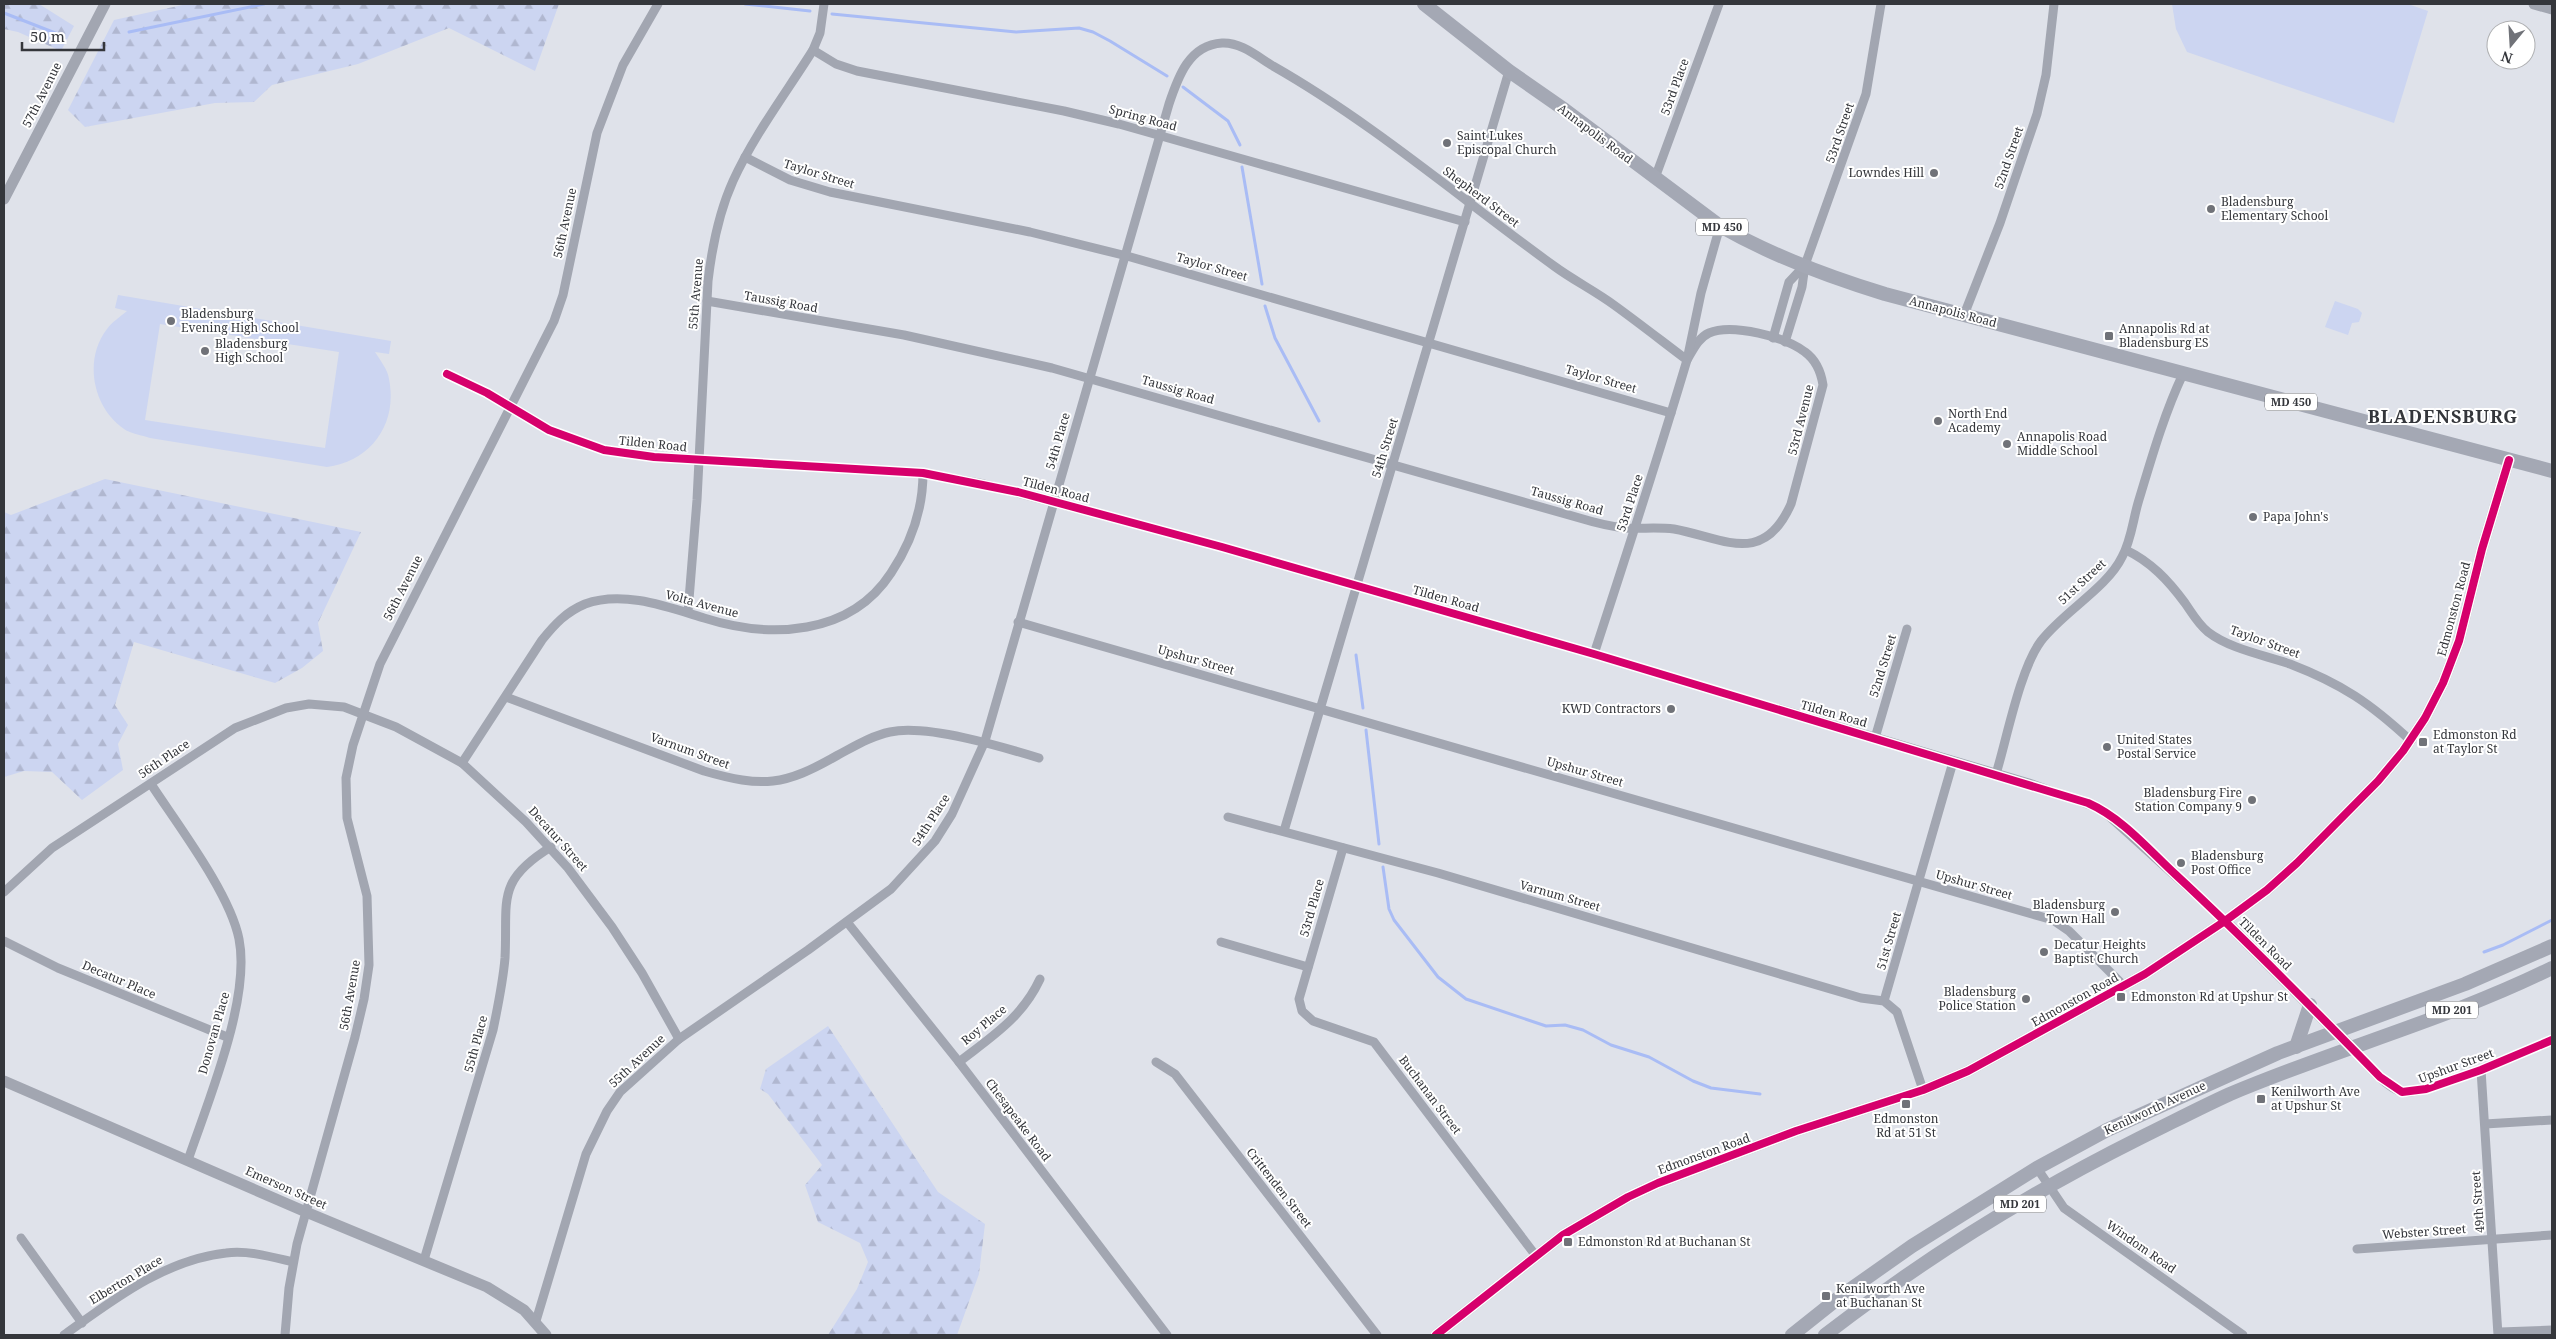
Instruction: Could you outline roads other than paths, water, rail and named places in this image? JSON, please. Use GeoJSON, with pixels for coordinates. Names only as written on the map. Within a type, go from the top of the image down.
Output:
{"type":"FeatureCollection","features":[{"type":"Feature","properties":{"kind":"main road","name":"Annapolis Road"},"geometry":{"type":"LineString","coordinates":[[1424,4],[1509,71],[1565,110],[1720,226],[1744,240],[1846,282],[2183,374],[2552,471]]}},
{"type":"Feature","properties":{"kind":"main road","name":"Kenilworth Avenue"},"geometry":{"type":"LineString","coordinates":[[1792,1335],[1885,1264],[2037,1168],[2133,1117],[2296,1046],[2465,984],[2552,946]]}},
{"type":"Feature","properties":{"kind":"main road","name":"Kenilworth Avenue"},"geometry":{"type":"LineString","coordinates":[[1824,1335],[1892,1286],[2048,1187],[2184,1115],[2268,1078],[2505,990],[2552,968]]}},
{"type":"Feature","properties":{"kind":"main road"},"geometry":{"type":"LineString","coordinates":[[2296,1046],[2310,1005]]}},
{"type":"Feature","properties":{"kind":"street","name":"57th Avenue"},"geometry":{"type":"LineString","coordinates":[[4,199],[105,4]]}},
{"type":"Feature","properties":{"kind":"street","name":"56th Avenue"},"geometry":{"type":"LineString","coordinates":[[285,1335],[286,1310],[294,1262],[364,999],[369,965],[367,896],[349,830],[345,793],[348,763],[362,714],[380,664],[554,321],[563,295],[597,133],[623,65],[658,4]]}},
{"type":"Feature","properties":{"kind":"street","name":"55th Avenue"},"geometry":{"type":"LineString","coordinates":[[688,612],[711,255],[732,183],[745,157],[813,50],[820,32],[824,4]]}},
{"type":"Feature","properties":{"kind":"street","name":"53rd Place"},"geometry":{"type":"LineString","coordinates":[[1655,178],[1719,4]]}},
{"type":"Feature","properties":{"kind":"street","name":"53rd Street"},"geometry":{"type":"LineString","coordinates":[[1805,265],[1866,94],[1881,4]]}},
{"type":"Feature","properties":{"kind":"street","name":"52nd Street"},"geometry":{"type":"LineString","coordinates":[[1964,315],[2000,223],[2037,114],[2046,75],[2054,4]]}},
{"type":"Feature","properties":{"kind":"street"},"geometry":{"type":"LineString","coordinates":[[2534,4],[2552,9]]}},
{"type":"Feature","properties":{"kind":"street","name":"54th Place"},"geometry":{"type":"LineString","coordinates":[[847,922],[891,889],[935,841],[952,814],[985,742],[1053,500],[1127,256],[1176,80],[1187,62],[1198,52],[1211,45],[1224,43],[1240,46],[1258,57]]}},
{"type":"Feature","properties":{"kind":"street","name":"Spring Road"},"geometry":{"type":"LineString","coordinates":[[813,50],[836,64],[857,71],[1064,111],[1161,135],[1465,222]]}},
{"type":"Feature","properties":{"kind":"street","name":"Shepherd Street"},"geometry":{"type":"LineString","coordinates":[[1258,57],[1342,108],[1555,268],[1614,305],[1687,360]]}},
{"type":"Feature","properties":{"kind":"street","name":"54th Street"},"geometry":{"type":"LineString","coordinates":[[1284,831],[1509,71]]}},
{"type":"Feature","properties":{"kind":"street","name":"Taylor Street"},"geometry":{"type":"LineString","coordinates":[[745,157],[790,180],[830,192],[1030,232],[1127,256],[1671,413]]}},
{"type":"Feature","properties":{"kind":"street","name":"53rd Place"},"geometry":{"type":"LineString","coordinates":[[1594,654],[1636,528],[1687,360],[1701,293],[1720,226]]}},
{"type":"Feature","properties":{"kind":"street"},"geometry":{"type":"LineString","coordinates":[[1772,338],[1789,282],[1805,265]]}},
{"type":"Feature","properties":{"kind":"street"},"geometry":{"type":"LineString","coordinates":[[1785,342],[1802,287],[1805,265]]}},
{"type":"Feature","properties":{"kind":"street","name":"Taussig Road"},"geometry":{"type":"LineString","coordinates":[[707,301],[940,342],[1090,377],[1583,519],[1609,526],[1636,528]]}},
{"type":"Feature","properties":{"kind":"street","name":"53rd Place"},"geometry":{"type":"LineString","coordinates":[[1687,360],[1701,338],[1716,331],[1737,330],[1785,342]]}},
{"type":"Feature","properties":{"kind":"street","name":"53rd Avenue"},"geometry":{"type":"LineString","coordinates":[[1636,528],[1674,529],[1730,544],[1746,545],[1762,540],[1775,532],[1784,520],[1791,504],[1824,385],[1821,372],[1806,352],[1785,342]]}},
{"type":"Feature","properties":{"kind":"street","name":"Tilden Road"},"geometry":{"type":"LineString","coordinates":[[447,374],[511,407],[549,430],[604,450],[644,456],[699,460],[923,473],[960,478],[1053,500],[1594,654],[1996,774],[2101,809],[2135,837],[2226,921],[2351,1047]]}},
{"type":"Feature","properties":{"kind":"street","name":"51st Street"},"geometry":{"type":"LineString","coordinates":[[1996,774],[2030,661],[2040,643],[2054,626],[2106,578],[2126,550],[2140,496],[2183,374]]}},
{"type":"Feature","properties":{"kind":"street","name":"Edmonston Road"},"geometry":{"type":"LineString","coordinates":[[1436,1335],[1536,1256],[1590,1218],[1658,1183],[1796,1131],[1923,1090],[1988,1060],[2145,974],[2226,921],[2267,890],[2297,863],[2378,781],[2411,740],[2437,695],[2460,641],[2482,549],[2509,460]]}},
{"type":"Feature","properties":{"kind":"street","name":"Volta Avenue"},"geometry":{"type":"LineString","coordinates":[[462,763],[506,697],[522,668],[556,622],[569,612],[586,604],[608,600],[630,600],[688,612],[754,630],[780,631],[820,625],[838,619],[859,608],[874,595],[900,560],[917,517],[923,473]]}},
{"type":"Feature","properties":{"kind":"street","name":"Taylor Street"},"geometry":{"type":"LineString","coordinates":[[2126,550],[2147,561],[2157,570],[2209,633],[2221,640],[2295,666],[2343,687],[2388,719],[2411,740]]}},
{"type":"Feature","properties":{"kind":"street","name":"Upshur Street"},"geometry":{"type":"LineString","coordinates":[[1018,622],[2061,924],[2123,985]]}},
{"type":"Feature","properties":{"kind":"street","name":"52nd Street"},"geometry":{"type":"LineString","coordinates":[[1875,738],[1907,629]]}},
{"type":"Feature","properties":{"kind":"street","name":"Varnum Street"},"geometry":{"type":"LineString","coordinates":[[506,697],[704,771],[736,780],[763,783],[787,780],[872,736],[893,731],[934,734],[985,742],[1040,758]]}},
{"type":"Feature","properties":{"kind":"street","name":"56th Place"},"geometry":{"type":"LineString","coordinates":[[4,892],[52,848],[235,728],[286,708],[309,704],[344,707],[362,714]]}},
{"type":"Feature","properties":{"kind":"street","name":"Decatur Street"},"geometry":{"type":"LineString","coordinates":[[362,714],[396,728],[462,763],[551,846],[612,927],[642,973],[679,1039]]}},
{"type":"Feature","properties":{"kind":"street","name":"51st Street"},"geometry":{"type":"LineString","coordinates":[[1884,1001],[1953,762]]}},
{"type":"Feature","properties":{"kind":"street","name":"Donovan Place"},"geometry":{"type":"LineString","coordinates":[[151,784],[218,890],[239,938],[241,979],[227,1037],[188,1160]]}},
{"type":"Feature","properties":{"kind":"street","name":"Varnum Street"},"geometry":{"type":"LineString","coordinates":[[1228,817],[1438,873],[1862,998],[1884,1001]]}},
{"type":"Feature","properties":{"kind":"street","name":"55th Place"},"geometry":{"type":"LineString","coordinates":[[424,1260],[493,1030],[500,998],[505,958],[504,905],[508,892],[520,869],[551,846]]}},
{"type":"Feature","properties":{"kind":"street","name":"53rd Place"},"geometry":{"type":"LineString","coordinates":[[1306,971],[1343,848]]}},
{"type":"Feature","properties":{"kind":"street","name":"55th Avenue"},"geometry":{"type":"LineString","coordinates":[[536,1322],[572,1194],[586,1154],[596,1132],[620,1092],[679,1039],[847,922]]}},
{"type":"Feature","properties":{"kind":"street","name":"Chesapeake Road"},"geometry":{"type":"LineString","coordinates":[[847,922],[959,1062],[1167,1335]]}},
{"type":"Feature","properties":{"kind":"street","name":"Decatur Place"},"geometry":{"type":"LineString","coordinates":[[4,941],[58,968],[227,1037]]}},
{"type":"Feature","properties":{"kind":"street"},"geometry":{"type":"LineString","coordinates":[[1220,942],[1306,971]]}},
{"type":"Feature","properties":{"kind":"street","name":"Buchanan Street"},"geometry":{"type":"LineString","coordinates":[[1306,971],[1299,999],[1302,1011],[1313,1021],[1323,1026],[1374,1042],[1536,1256]]}},
{"type":"Feature","properties":{"kind":"street","name":"Roy Place"},"geometry":{"type":"LineString","coordinates":[[959,1062],[1008,1024],[1030,1000],[1040,979]]}},
{"type":"Feature","properties":{"kind":"street"},"geometry":{"type":"LineString","coordinates":[[1884,1001],[1898,1012],[1923,1090]]}},
{"type":"Feature","properties":{"kind":"street","name":"Upshur Street"},"geometry":{"type":"LineString","coordinates":[[2351,1047],[2380,1077],[2402,1092],[2426,1090],[2482,1070],[2552,1040]]}},
{"type":"Feature","properties":{"kind":"street","name":"Crittenden Street"},"geometry":{"type":"LineString","coordinates":[[1156,1062],[1175,1074],[1377,1335]]}},
{"type":"Feature","properties":{"kind":"street","name":"49th Street"},"geometry":{"type":"LineString","coordinates":[[2482,1070],[2499,1333]]}},
{"type":"Feature","properties":{"kind":"street","name":"Emerson Street"},"geometry":{"type":"LineString","coordinates":[[4,1081],[306,1212],[424,1260],[506,1297],[536,1322],[546,1335]]}},
{"type":"Feature","properties":{"kind":"street"},"geometry":{"type":"LineString","coordinates":[[2485,1124],[2552,1120]]}},
{"type":"Feature","properties":{"kind":"street","name":"Windom Road"},"geometry":{"type":"LineString","coordinates":[[2037,1168],[2048,1187],[2064,1208],[2243,1335]]}},
{"type":"Feature","properties":{"kind":"street","name":"Webster Street"},"geometry":{"type":"LineString","coordinates":[[2357,1249],[2552,1235]]}},
{"type":"Feature","properties":{"kind":"street"},"geometry":{"type":"LineString","coordinates":[[21,1238],[82,1322]]}},
{"type":"Feature","properties":{"kind":"street","name":"Elberton Place"},"geometry":{"type":"LineString","coordinates":[[64,1335],[102,1307],[154,1275],[179,1264],[227,1252],[252,1254],[294,1262]]}},
{"type":"Feature","properties":{"kind":"street"},"geometry":{"type":"LineString","coordinates":[[2499,1333],[2552,1330]]}},
{"type":"Feature","properties":{"kind":"waterway"},"geometry":{"type":"LineString","coordinates":[[129,32],[264,4]]}},
{"type":"Feature","properties":{"kind":"waterway"},"geometry":{"type":"LineString","coordinates":[[745,4],[810,11]]}},
{"type":"Feature","properties":{"kind":"waterway"},"geometry":{"type":"LineString","coordinates":[[4,13],[63,36]]}},
{"type":"Feature","properties":{"kind":"waterway"},"geometry":{"type":"LineString","coordinates":[[832,14],[1016,32],[1079,28],[1093,32],[1110,41],[1167,76]]}},
{"type":"Feature","properties":{"kind":"waterway"},"geometry":{"type":"LineString","coordinates":[[1183,87],[1228,121],[1240,145]]}},
{"type":"Feature","properties":{"kind":"waterway"},"geometry":{"type":"LineString","coordinates":[[1242,167],[1262,284]]}},
{"type":"Feature","properties":{"kind":"waterway"},"geometry":{"type":"LineString","coordinates":[[1265,306],[1275,338],[1319,421]]}},
{"type":"Feature","properties":{"kind":"waterway"},"geometry":{"type":"LineString","coordinates":[[1356,655],[1363,708]]}},
{"type":"Feature","properties":{"kind":"waterway"},"geometry":{"type":"LineString","coordinates":[[1366,730],[1379,844]]}},
{"type":"Feature","properties":{"kind":"waterway"},"geometry":{"type":"LineString","coordinates":[[1383,867],[1389,909],[1394,920],[1438,977],[1466,999],[1546,1026],[1565,1025],[1583,1030],[1611,1045],[1649,1057],[1693,1081],[1711,1088],[1760,1094]]}},
{"type":"Feature","properties":{"kind":"waterway"},"geometry":{"type":"LineString","coordinates":[[2484,952],[2503,945],[2552,920]]}},
{"type":"Feature","properties":{"kind":"place","name":"Saint Lukes Episcopal Church"},"geometry":{"type":"Point","coordinates":[1447,143]}},
{"type":"Feature","properties":{"kind":"place","name":"Lowndes Hill"},"geometry":{"type":"Point","coordinates":[1934,173]}},
{"type":"Feature","properties":{"kind":"place","name":"Bladensburg Elementary School"},"geometry":{"type":"Point","coordinates":[2211,209]}},
{"type":"Feature","properties":{"kind":"place","name":"Bladensburg Evening High School"},"geometry":{"type":"Point","coordinates":[171,321]}},
{"type":"Feature","properties":{"kind":"place","name":"Annapolis Rd at Bladensburg ES"},"geometry":{"type":"Point","coordinates":[2109,336]}},
{"type":"Feature","properties":{"kind":"place","name":"Bladensburg High School"},"geometry":{"type":"Point","coordinates":[205,351]}},
{"type":"Feature","properties":{"kind":"place","name":"North End Academy"},"geometry":{"type":"Point","coordinates":[1938,421]}},
{"type":"Feature","properties":{"kind":"place","name":"Annapolis Road Middle School"},"geometry":{"type":"Point","coordinates":[2007,444]}},
{"type":"Feature","properties":{"kind":"place","name":"Papa John's"},"geometry":{"type":"Point","coordinates":[2253,517]}},
{"type":"Feature","properties":{"kind":"place","name":"KWD Contractors"},"geometry":{"type":"Point","coordinates":[1671,709]}},
{"type":"Feature","properties":{"kind":"place","name":"Edmonston Rd at Taylor St"},"geometry":{"type":"Point","coordinates":[2423,742]}},
{"type":"Feature","properties":{"kind":"place","name":"United States Postal Service"},"geometry":{"type":"Point","coordinates":[2107,747]}},
{"type":"Feature","properties":{"kind":"place","name":"Bladensburg Fire Station Company 9"},"geometry":{"type":"Point","coordinates":[2252,800]}},
{"type":"Feature","properties":{"kind":"place","name":"Bladensburg Post Office"},"geometry":{"type":"Point","coordinates":[2181,863]}},
{"type":"Feature","properties":{"kind":"place","name":"Bladensburg Town Hall"},"geometry":{"type":"Point","coordinates":[2115,912]}},
{"type":"Feature","properties":{"kind":"place","name":"Decatur Heights Baptist Church"},"geometry":{"type":"Point","coordinates":[2044,952]}},
{"type":"Feature","properties":{"kind":"place","name":"Edmonston Rd at Upshur St"},"geometry":{"type":"Point","coordinates":[2121,997]}},
{"type":"Feature","properties":{"kind":"place","name":"Bladensburg Police Station"},"geometry":{"type":"Point","coordinates":[2026,999]}},
{"type":"Feature","properties":{"kind":"place","name":"Kenilworth Ave at Upshur St"},"geometry":{"type":"Point","coordinates":[2261,1099]}},
{"type":"Feature","properties":{"kind":"place","name":"Edmonston Rd at 51 St"},"geometry":{"type":"Point","coordinates":[1906,1104]}},
{"type":"Feature","properties":{"kind":"place","name":"Edmonston Rd at Buchanan St"},"geometry":{"type":"Point","coordinates":[1568,1242]}},
{"type":"Feature","properties":{"kind":"place","name":"Kenilworth Ave at Buchanan St"},"geometry":{"type":"Point","coordinates":[1826,1296]}},
{"type":"Feature","properties":{"kind":"district","name":"BLADENSBURG"},"geometry":{"type":"Point","coordinates":[2443,417]}}]}
